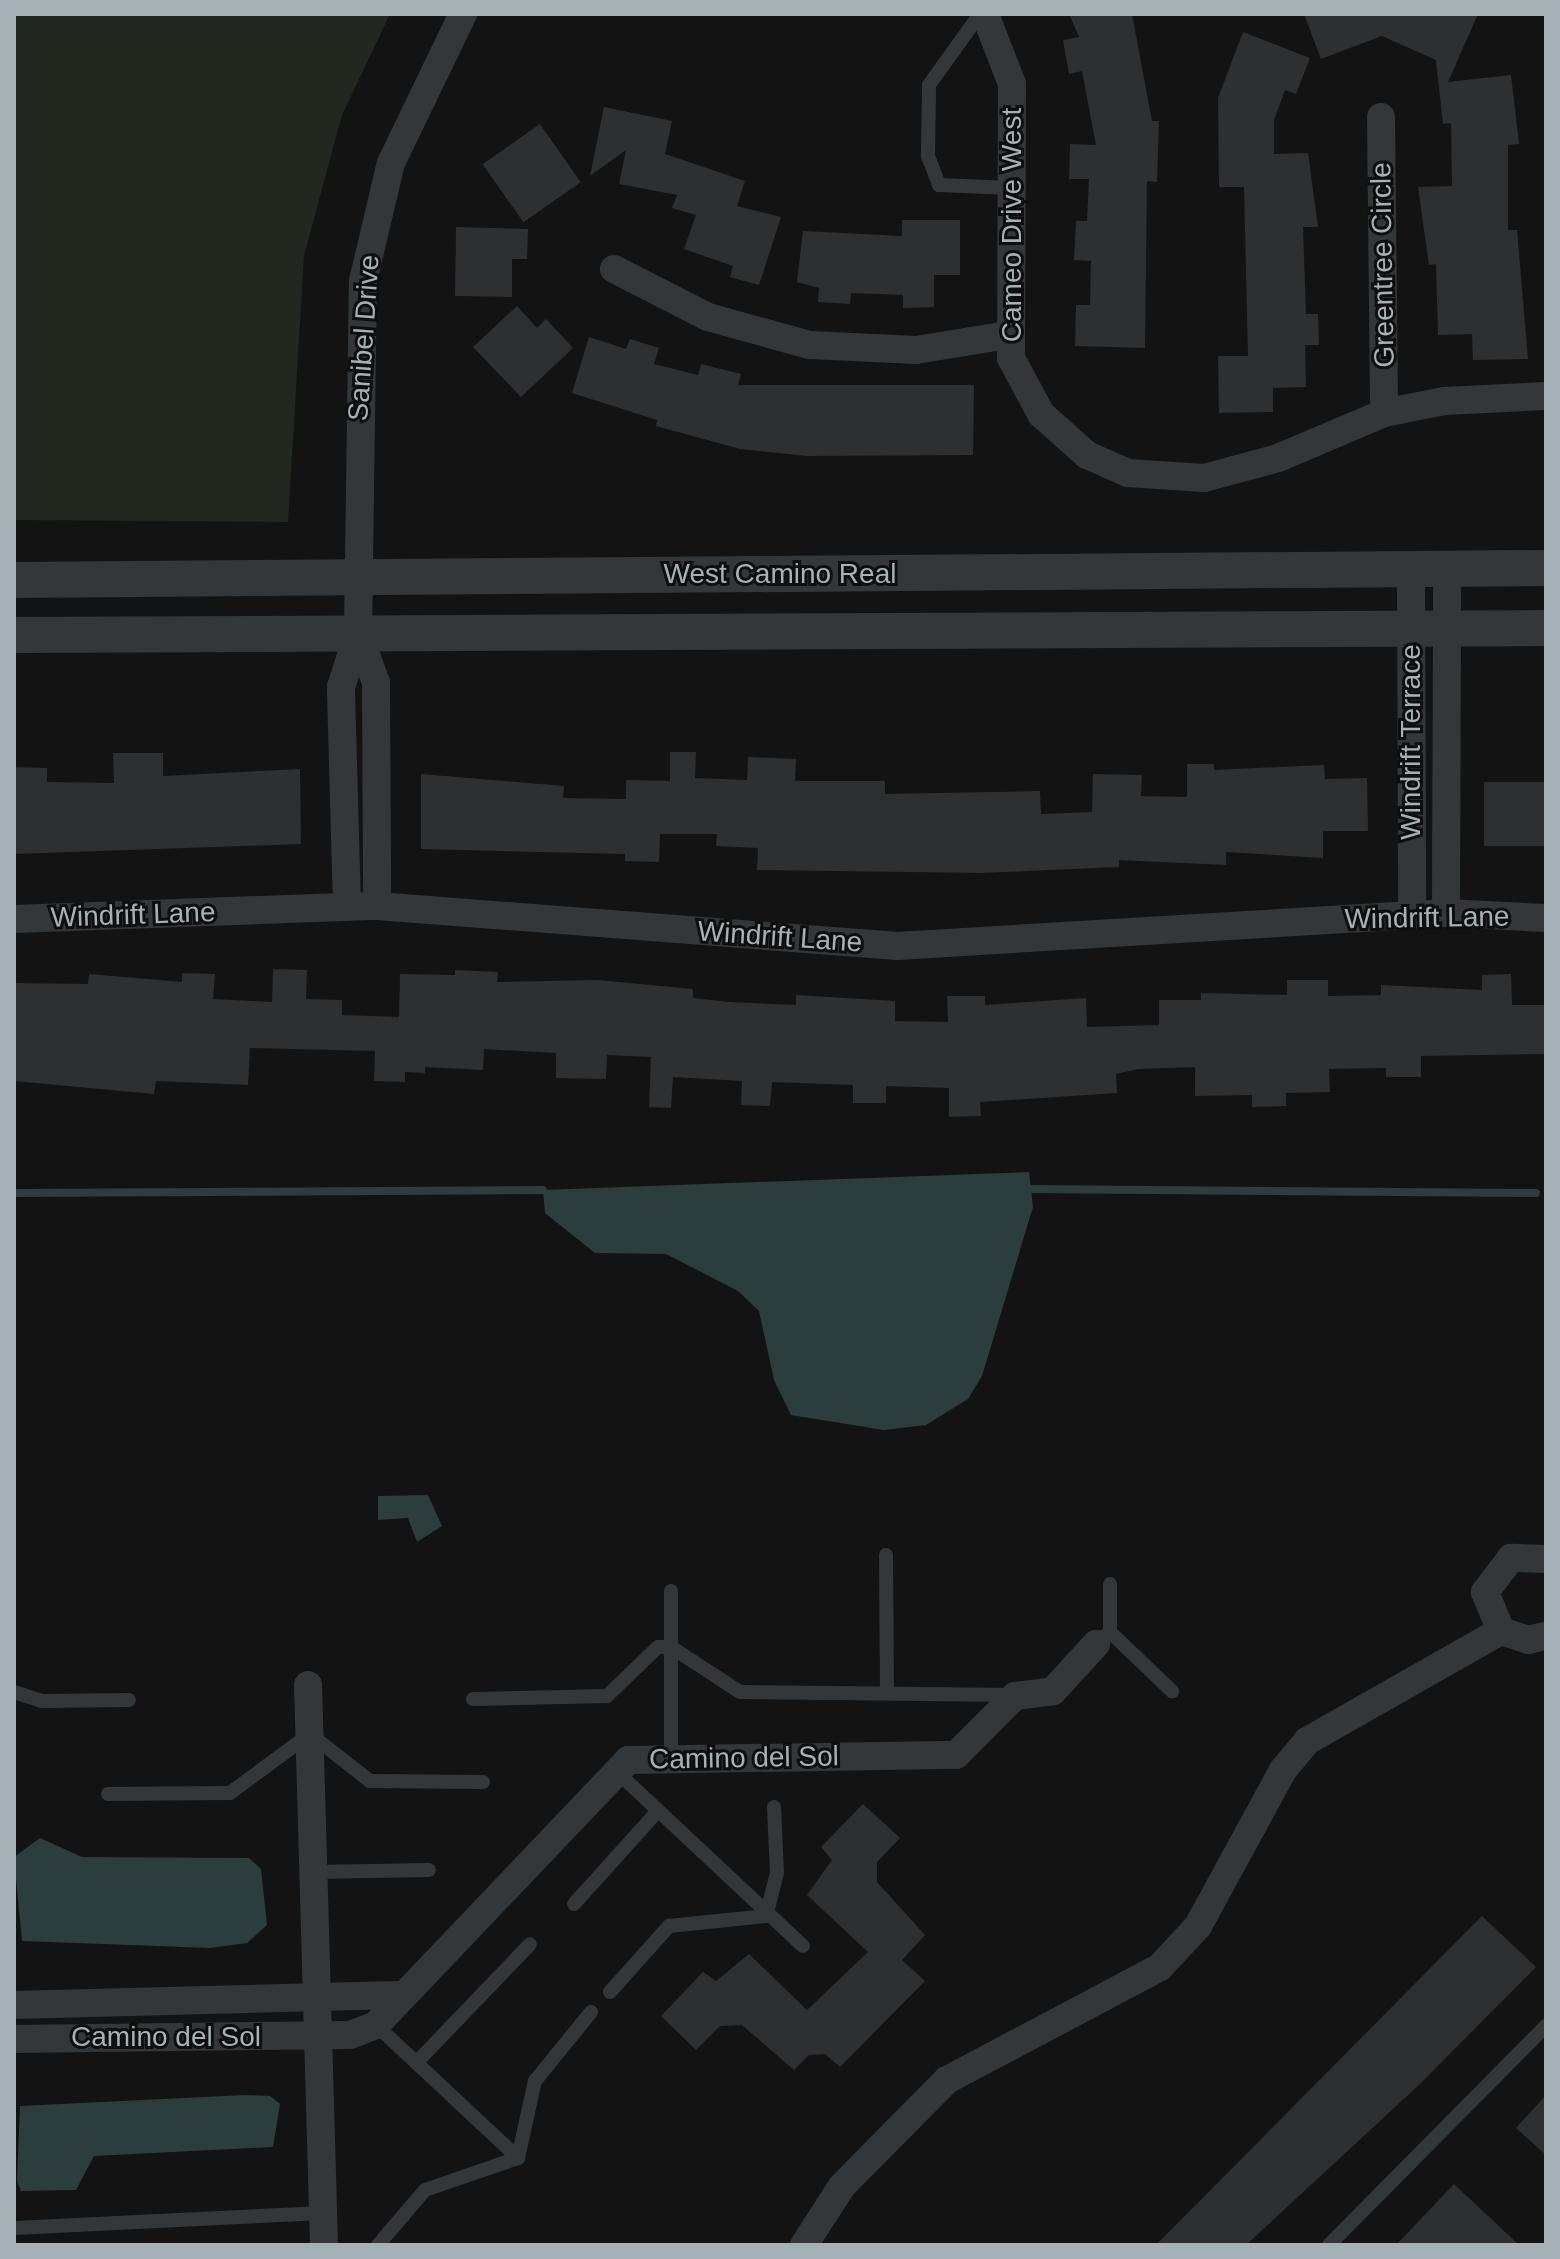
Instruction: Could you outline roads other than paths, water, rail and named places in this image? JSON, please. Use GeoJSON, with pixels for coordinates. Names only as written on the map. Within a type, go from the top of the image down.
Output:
{"type":"FeatureCollection","features":[{"type":"Feature","properties":{"kind":"street","name":"Sanibel Drive"},"geometry":{"type":"LineString","coordinates":[[347,907],[341,687],[358,633],[357,353],[372,233],[418,96],[463,14]]}},
{"type":"Feature","properties":{"kind":"street","name":"Cameo Drive West"},"geometry":{"type":"LineString","coordinates":[[983,14],[1012,84],[1008,335],[1029,396],[1055,430],[1128,473],[1204,478],[1278,458],[1384,413]]}},
{"type":"Feature","properties":{"kind":"street","name":"Greentree Circle"},"geometry":{"type":"LineString","coordinates":[[1381,117],[1384,413]]}},
{"type":"Feature","properties":{"kind":"street"},"geometry":{"type":"LineString","coordinates":[[614,269],[708,317],[810,345],[916,350],[1008,335]]}},
{"type":"Feature","properties":{"kind":"street"},"geometry":{"type":"LineString","coordinates":[[1384,413],[1444,401],[1546,396]]}},
{"type":"Feature","properties":{"kind":"street","name":"West Camino Real"},"geometry":{"type":"LineString","coordinates":[[14,580],[1546,568]]}},
{"type":"Feature","properties":{"kind":"street","name":"Windrift Terrace"},"geometry":{"type":"LineString","coordinates":[[1446,913],[1447,569]]}},
{"type":"Feature","properties":{"kind":"street","name":"Windrift Terrace"},"geometry":{"type":"LineString","coordinates":[[1411,570],[1412,915]]}},
{"type":"Feature","properties":{"kind":"street","name":"West Camino Real"},"geometry":{"type":"LineString","coordinates":[[14,635],[1546,628]]}},
{"type":"Feature","properties":{"kind":"street","name":"Sanibel Drive"},"geometry":{"type":"LineString","coordinates":[[358,633],[376,683],[377,906]]}},
{"type":"Feature","properties":{"kind":"street","name":"Windrift Lane"},"geometry":{"type":"LineString","coordinates":[[14,919],[377,906],[897,946],[1446,913],[1546,918]]}},
{"type":"Feature","properties":{"kind":"street"},"geometry":{"type":"LineString","coordinates":[[1546,1559],[1511,1558],[1490,1578],[1486,1606],[1501,1631],[1528,1640],[1546,1636]]}},
{"type":"Feature","properties":{"kind":"street"},"geometry":{"type":"LineString","coordinates":[[804,2245],[842,2186],[947,2080],[1160,1967],[1198,1926],[1283,1770],[1307,1741],[1501,1631]]}},
{"type":"Feature","properties":{"kind":"street"},"geometry":{"type":"LineString","coordinates":[[1015,1696],[1053,1691],[1103,1638]]}},
{"type":"Feature","properties":{"kind":"street"},"geometry":{"type":"LineString","coordinates":[[308,1685],[324,2245]]}},
{"type":"Feature","properties":{"kind":"street","name":"Camino del Sol"},"geometry":{"type":"LineString","coordinates":[[14,2039],[350,2035],[376,2025],[397,1995],[628,1760],[956,1755],[1015,1696]]}},
{"type":"Feature","properties":{"kind":"street","name":"Camino del Sol"},"geometry":{"type":"LineString","coordinates":[[14,2005],[397,1995]]}},
{"type":"Feature","properties":{"kind":"lane"},"geometry":{"type":"LineString","coordinates":[[983,14],[929,85],[928,156],[939,185],[1012,188]]}},
{"type":"Feature","properties":{"kind":"lane"},"geometry":{"type":"LineString","coordinates":[[886,1555],[887,1690]]}},
{"type":"Feature","properties":{"kind":"lane"},"geometry":{"type":"LineString","coordinates":[[1110,1584],[1103,1638],[1172,1691]]}},
{"type":"Feature","properties":{"kind":"lane"},"geometry":{"type":"LineString","coordinates":[[671,1591],[671,1759]]}},
{"type":"Feature","properties":{"kind":"lane"},"geometry":{"type":"LineString","coordinates":[[473,1699],[607,1696],[658,1647],[671,1647],[740,1692],[887,1690],[1015,1696]]}},
{"type":"Feature","properties":{"kind":"lane"},"geometry":{"type":"LineString","coordinates":[[14,1692],[41,1701],[129,1700]]}},
{"type":"Feature","properties":{"kind":"lane"},"geometry":{"type":"LineString","coordinates":[[108,1794],[230,1793],[310,1734],[370,1781],[483,1782]]}},
{"type":"Feature","properties":{"kind":"lane"},"geometry":{"type":"LineString","coordinates":[[616,1771],[766,1916],[803,1946]]}},
{"type":"Feature","properties":{"kind":"lane"},"geometry":{"type":"LineString","coordinates":[[766,1916],[777,1873],[774,1807]]}},
{"type":"Feature","properties":{"kind":"lane"},"geometry":{"type":"LineString","coordinates":[[574,1904],[656,1813]]}},
{"type":"Feature","properties":{"kind":"lane"},"geometry":{"type":"LineString","coordinates":[[313,1872],[429,1870]]}},
{"type":"Feature","properties":{"kind":"lane"},"geometry":{"type":"LineString","coordinates":[[610,1992],[669,1926],[766,1916]]}},
{"type":"Feature","properties":{"kind":"lane"},"geometry":{"type":"LineString","coordinates":[[417,2062],[530,1944]]}},
{"type":"Feature","properties":{"kind":"lane"},"geometry":{"type":"LineString","coordinates":[[518,2158],[535,2081],[591,2012]]}},
{"type":"Feature","properties":{"kind":"lane"},"geometry":{"type":"LineString","coordinates":[[376,2025],[518,2158]]}},
{"type":"Feature","properties":{"kind":"lane"},"geometry":{"type":"LineString","coordinates":[[1329,2245],[1546,2026]]}},
{"type":"Feature","properties":{"kind":"lane"},"geometry":{"type":"LineString","coordinates":[[378,2245],[425,2190],[518,2158]]}},
{"type":"Feature","properties":{"kind":"lane"},"geometry":{"type":"LineString","coordinates":[[14,2228],[323,2213]]}},
{"type":"Feature","properties":{"kind":"waterway"},"geometry":{"type":"LineString","coordinates":[[1031,1189],[1536,1193]]}},
{"type":"Feature","properties":{"kind":"waterway"},"geometry":{"type":"LineString","coordinates":[[14,1193],[543,1190]]}}]}
